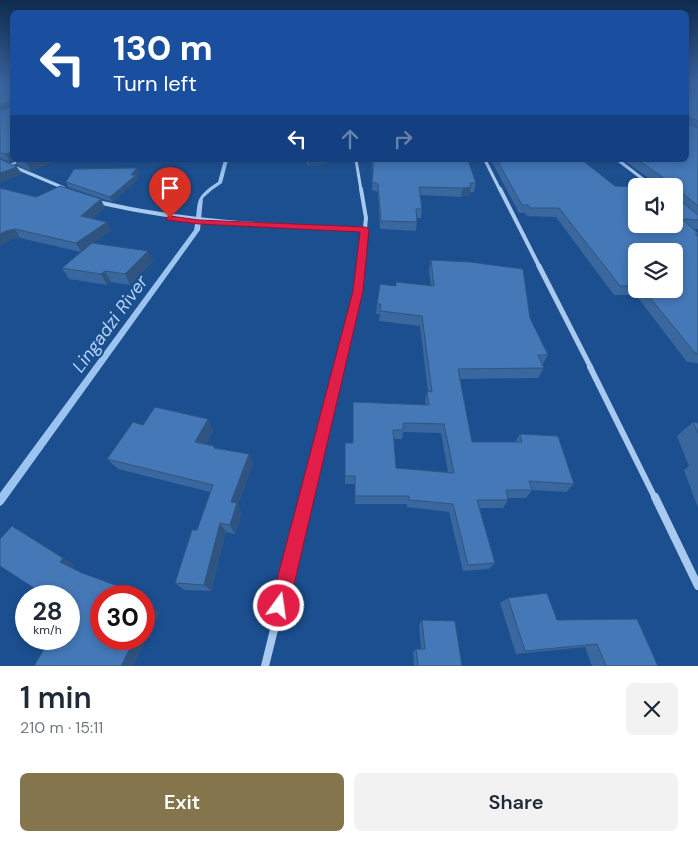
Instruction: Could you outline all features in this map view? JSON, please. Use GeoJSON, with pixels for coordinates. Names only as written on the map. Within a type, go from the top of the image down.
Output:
{"type":"FeatureCollection","features":[{"type":"Feature","properties":{"kind":"street"},"geometry":{"type":"LineString","coordinates":[[0,161],[70,191]]}},
{"type":"Feature","properties":{"kind":"street"},"geometry":{"type":"LineString","coordinates":[[265,666],[358,291],[365,229],[365,202],[356,162]]}},
{"type":"Feature","properties":{"kind":"street"},"geometry":{"type":"LineString","coordinates":[[486,162],[601,386],[698,586]]}},
{"type":"Feature","properties":{"kind":"street"},"geometry":{"type":"LineString","coordinates":[[621,162],[642,178]]}},
{"type":"Feature","properties":{"kind":"street"},"geometry":{"type":"LineString","coordinates":[[96,202],[156,216],[199,222],[365,229]]}},
{"type":"Feature","properties":{"kind":"lane"},"geometry":{"type":"LineString","coordinates":[[10,165],[17,162]]}},
{"type":"Feature","properties":{"kind":"building"},"geometry":{"type":"Polygon","coordinates":[[[0,114],[10,114],[10,153],[0,153],[0,114]]]}},
{"type":"Feature","properties":{"kind":"building"},"geometry":{"type":"Polygon","coordinates":[[[689,114],[698,114],[698,121],[689,118],[689,114]]]}},
{"type":"Feature","properties":{"kind":"building"},"geometry":{"type":"Polygon","coordinates":[[[689,124],[698,128],[698,206],[683,194],[683,178],[664,178],[641,162],[689,162],[689,124]]]}},
{"type":"Feature","properties":{"kind":"building"},"geometry":{"type":"Polygon","coordinates":[[[0,159],[17,167],[0,173],[0,159]]]}},
{"type":"Feature","properties":{"kind":"building"},"geometry":{"type":"Polygon","coordinates":[[[374,162],[469,162],[476,183],[470,183],[471,187],[463,188],[419,187],[422,209],[416,209],[417,222],[381,221],[378,184],[372,182],[374,162]]]}},
{"type":"Feature","properties":{"kind":"building"},"geometry":{"type":"Polygon","coordinates":[[[498,162],[585,162],[615,186],[628,187],[628,233],[683,233],[683,220],[698,233],[695,234],[698,237],[698,354],[695,353],[650,298],[683,298],[683,243],[628,243],[628,286],[620,286],[559,208],[530,208],[528,205],[522,205],[498,162]]]}},
{"type":"Feature","properties":{"kind":"building"},"geometry":{"type":"Polygon","coordinates":[[[137,168],[131,175],[136,175],[110,197],[66,182],[74,169],[137,168]]]}},
{"type":"Feature","properties":{"kind":"building"},"geometry":{"type":"Polygon","coordinates":[[[60,186],[101,199],[81,216],[107,222],[76,243],[15,229],[0,234],[0,188],[36,197],[60,186]]]}},
{"type":"Feature","properties":{"kind":"building"},"geometry":{"type":"Polygon","coordinates":[[[683,203],[698,215],[698,220],[683,219],[683,203]]]}},
{"type":"Feature","properties":{"kind":"building"},"geometry":{"type":"Polygon","coordinates":[[[92,243],[148,251],[125,274],[105,271],[101,274],[62,268],[92,243]]]}},
{"type":"Feature","properties":{"kind":"building"},"geometry":{"type":"Polygon","coordinates":[[[431,260],[470,262],[523,269],[530,318],[548,355],[538,355],[544,368],[458,369],[472,442],[522,442],[520,434],[558,436],[574,484],[529,481],[532,490],[506,490],[508,500],[477,500],[495,563],[468,565],[453,504],[409,500],[409,496],[355,496],[355,476],[345,476],[345,443],[353,443],[353,402],[429,405],[427,391],[432,392],[422,316],[380,311],[381,304],[377,304],[380,284],[396,286],[396,282],[434,286],[431,260]],[[403,423],[403,430],[393,430],[396,468],[454,473],[444,424],[403,423]]]}},
{"type":"Feature","properties":{"kind":"building"},"geometry":{"type":"Polygon","coordinates":[[[155,407],[208,419],[195,442],[214,446],[214,448],[249,454],[231,502],[237,503],[230,525],[220,523],[204,585],[175,583],[192,530],[197,530],[213,485],[107,459],[133,422],[143,425],[155,407]]]}},
{"type":"Feature","properties":{"kind":"building"},"geometry":{"type":"Polygon","coordinates":[[[693,422],[698,423],[698,433],[693,422]]]}},
{"type":"Feature","properties":{"kind":"building"},"geometry":{"type":"Polygon","coordinates":[[[12,526],[63,558],[60,562],[82,573],[115,585],[90,585],[90,650],[129,650],[121,666],[34,666],[43,650],[80,650],[80,585],[29,585],[0,566],[0,539],[12,526]]]}},
{"type":"Feature","properties":{"kind":"building"},"geometry":{"type":"Polygon","coordinates":[[[547,593],[557,620],[637,619],[658,666],[606,666],[597,644],[525,651],[508,598],[547,593]]]}},
{"type":"Feature","properties":{"kind":"building"},"geometry":{"type":"Polygon","coordinates":[[[422,620],[455,621],[462,666],[418,666],[416,649],[425,649],[422,620]]]}},
{"type":"Feature","properties":{"kind":"waterway","name":"Lingadzi River"},"geometry":{"type":"LineString","coordinates":[[0,501],[197,230],[201,198],[220,183],[225,162]]}},
{"type":"Feature","properties":{"kind":"route"},"geometry":{"type":"LineString","coordinates":[[170,218],[199,222],[365,229],[358,291],[279,606]]}}]}
